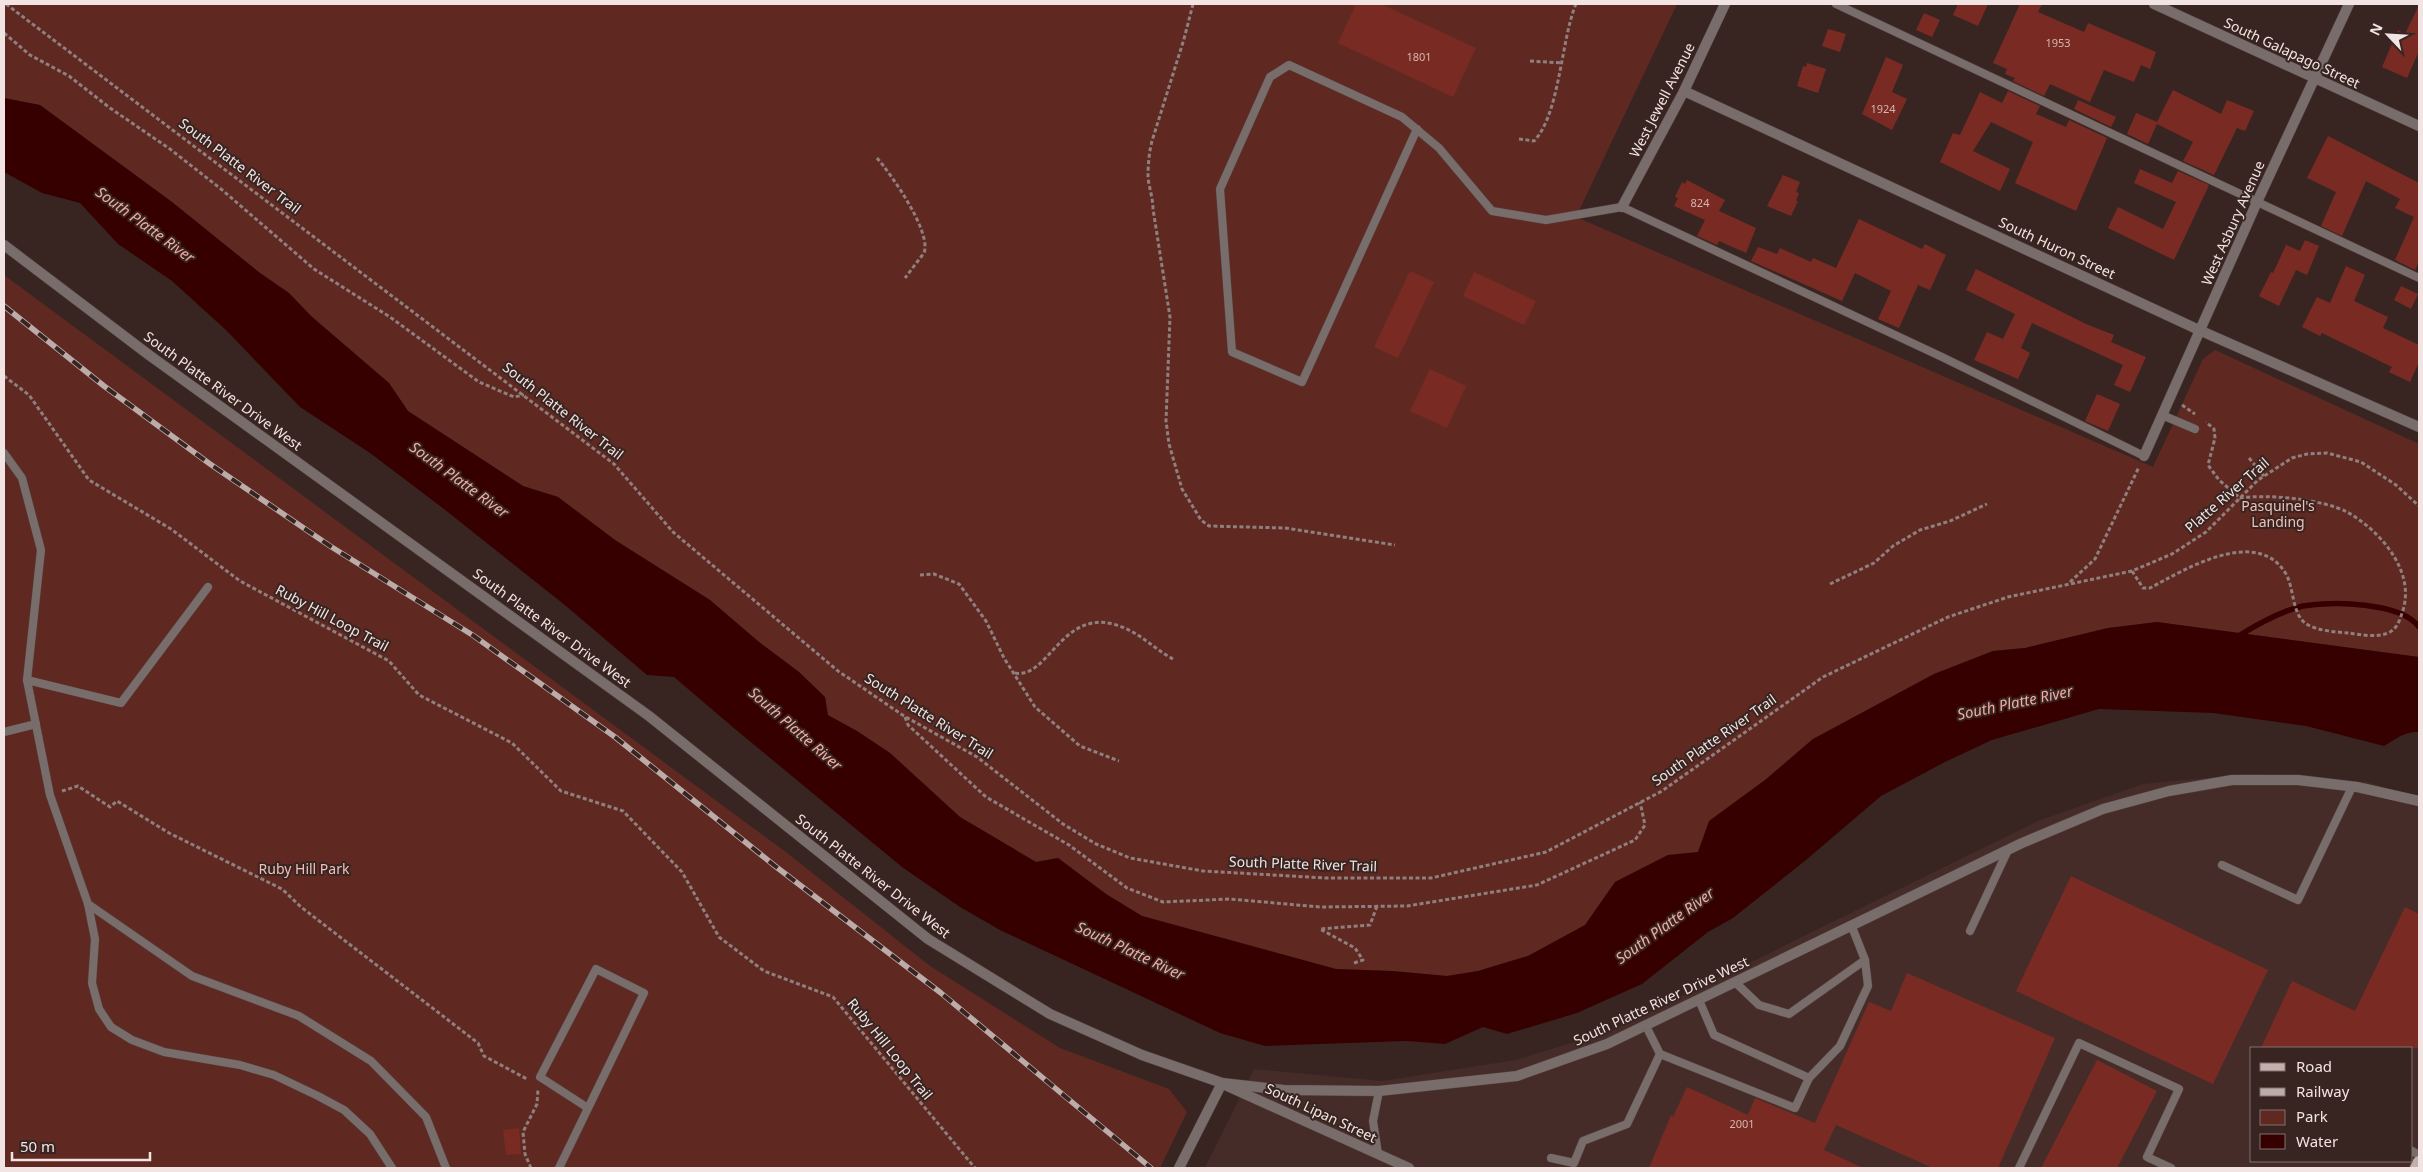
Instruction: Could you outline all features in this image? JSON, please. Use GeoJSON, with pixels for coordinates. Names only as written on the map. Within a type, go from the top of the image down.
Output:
{"type":"FeatureCollection","features":[{"type":"Feature","properties":{"kind":"main road"},"geometry":{"type":"LineString","coordinates":[[2416,1168],[2419,1162]]}},
{"type":"Feature","properties":{"kind":"street","name":"West Jewell Avenue"},"geometry":{"type":"LineString","coordinates":[[1622,207],[1684,91],[1725,4]]}},
{"type":"Feature","properties":{"kind":"street","name":"South Galapago Street"},"geometry":{"type":"LineString","coordinates":[[2154,4],[2419,126]]}},
{"type":"Feature","properties":{"kind":"street","name":"West Asbury Avenue"},"geometry":{"type":"LineString","coordinates":[[2144,456],[2257,202],[2350,4]]}},
{"type":"Feature","properties":{"kind":"street","name":"South Huron Street"},"geometry":{"type":"LineString","coordinates":[[1684,91],[2200,330],[2419,427]]}},
{"type":"Feature","properties":{"kind":"street","name":"South Platte River Drive West"},"geometry":{"type":"LineString","coordinates":[[4,245],[149,355],[649,716],[928,939],[1050,1014],[1142,1055],[1222,1083],[1284,1090],[1379,1091],[1517,1076],[1607,1044],[2008,850],[2103,810],[2169,791],[2232,780],[2298,780],[2352,787],[2419,802]]}},
{"type":"Feature","properties":{"kind":"street","name":"South Lipan Street"},"geometry":{"type":"LineString","coordinates":[[1222,1083],[1409,1168]]}},
{"type":"Feature","properties":{"kind":"street"},"geometry":{"type":"LineString","coordinates":[[1179,1168],[1222,1083]]}},
{"type":"Feature","properties":{"kind":"lane"},"geometry":{"type":"LineString","coordinates":[[1836,4],[2419,278]]}},
{"type":"Feature","properties":{"kind":"lane"},"geometry":{"type":"LineString","coordinates":[[1417,129],[1302,382],[1232,352],[1220,189],[1270,77],[1289,65],[1402,117],[1417,129],[1439,148],[1492,211],[1546,220],[1622,207],[1942,357],[2144,456]]}},
{"type":"Feature","properties":{"kind":"lane"},"geometry":{"type":"LineString","coordinates":[[2162,415],[2195,429]]}},
{"type":"Feature","properties":{"kind":"lane"},"geometry":{"type":"LineString","coordinates":[[4,453],[22,478],[41,550],[27,680],[50,795],[88,904],[95,939],[92,983],[99,1009],[111,1027],[132,1040],[164,1052],[240,1065],[274,1075],[344,1110],[370,1134],[392,1168]]}},
{"type":"Feature","properties":{"kind":"lane"},"geometry":{"type":"LineString","coordinates":[[27,680],[121,703],[208,587]]}},
{"type":"Feature","properties":{"kind":"lane"},"geometry":{"type":"LineString","coordinates":[[4,732],[36,724]]}},
{"type":"Feature","properties":{"kind":"lane"},"geometry":{"type":"LineString","coordinates":[[2222,865],[2298,900],[2352,787]]}},
{"type":"Feature","properties":{"kind":"lane"},"geometry":{"type":"LineString","coordinates":[[1970,931],[2008,850]]}},
{"type":"Feature","properties":{"kind":"lane"},"geometry":{"type":"LineString","coordinates":[[88,904],[192,976],[299,1016],[371,1061],[426,1117],[446,1168]]}},
{"type":"Feature","properties":{"kind":"lane"},"geometry":{"type":"LineString","coordinates":[[1646,1026],[1660,1054],[1795,1108],[1809,1078],[1840,1046],[1868,986],[1865,960],[1852,927]]}},
{"type":"Feature","properties":{"kind":"lane"},"geometry":{"type":"LineString","coordinates":[[1736,983],[1759,1005],[1788,1014],[1865,960]]}},
{"type":"Feature","properties":{"kind":"lane"},"geometry":{"type":"LineString","coordinates":[[559,1168],[644,993],[596,969],[540,1077],[588,1108]]}},
{"type":"Feature","properties":{"kind":"lane"},"geometry":{"type":"LineString","coordinates":[[1699,1000],[1714,1036],[1809,1078]]}},
{"type":"Feature","properties":{"kind":"lane"},"geometry":{"type":"LineString","coordinates":[[2019,1168],[2079,1043],[2179,1089],[2147,1157],[2171,1168]]}},
{"type":"Feature","properties":{"kind":"lane"},"geometry":{"type":"LineString","coordinates":[[1551,1158],[1574,1163],[1583,1141],[1627,1124],[1660,1054]]}},
{"type":"Feature","properties":{"kind":"lane"},"geometry":{"type":"LineString","coordinates":[[1378,1154],[1373,1121],[1379,1091]]}},
{"type":"Feature","properties":{"kind":"path","name":"South Platte River Trail"},"geometry":{"type":"LineString","coordinates":[[6,4],[524,394],[614,464],[673,532],[838,671],[904,716],[977,757],[1063,824],[1096,844],[1130,858],[1203,870],[1272,876],[1431,878],[1546,852],[1662,791],[1822,677],[1948,616],[2008,597],[2069,583]]}},
{"type":"Feature","properties":{"kind":"path"},"geometry":{"type":"LineString","coordinates":[[1193,4],[1184,40],[1152,141],[1148,178],[1153,197],[1153,209],[1170,317],[1166,421],[1169,444],[1182,488],[1201,520],[1209,526],[1250,525],[1293,528],[1395,546]]}},
{"type":"Feature","properties":{"kind":"path"},"geometry":{"type":"LineString","coordinates":[[1519,139],[1531,142],[1538,137],[1548,114],[1576,4]]}},
{"type":"Feature","properties":{"kind":"path"},"geometry":{"type":"LineString","coordinates":[[4,33],[30,55],[69,76],[110,108],[170,149],[221,189],[314,269],[390,317],[480,382],[514,398],[524,394]]}},
{"type":"Feature","properties":{"kind":"path"},"geometry":{"type":"LineString","coordinates":[[1530,61],[1562,63]]}},
{"type":"Feature","properties":{"kind":"path"},"geometry":{"type":"LineString","coordinates":[[877,158],[913,211],[923,231],[924,253],[905,278]]}},
{"type":"Feature","properties":{"kind":"path","name":"Ruby Hill Loop Trail"},"geometry":{"type":"LineString","coordinates":[[4,376],[29,394],[88,480],[171,528],[240,581],[389,661],[419,695],[512,743],[561,790],[623,811],[682,872],[719,937],[764,970],[833,997],[975,1168]]}},
{"type":"Feature","properties":{"kind":"path"},"geometry":{"type":"LineString","coordinates":[[2132,571],[2143,588],[2150,588],[2206,560],[2227,554],[2247,552],[2259,554],[2277,564],[2286,574],[2298,615],[2306,623],[2323,630],[2374,635],[2388,633],[2395,628],[2405,607],[2407,588],[2403,574],[2388,548],[2372,531],[2346,512],[2285,498],[2257,496],[2240,498],[2219,480],[2208,465],[2214,429],[2170,397]]}},
{"type":"Feature","properties":{"kind":"path","name":"Platte River Trail"},"geometry":{"type":"LineString","coordinates":[[2069,583],[2132,571],[2172,554],[2206,532],[2264,476],[2292,458],[2307,454],[2343,456],[2361,462],[2378,472],[2414,499],[2419,506]]}},
{"type":"Feature","properties":{"kind":"path"},"geometry":{"type":"LineString","coordinates":[[2069,583],[2095,559],[2144,456]]}},
{"type":"Feature","properties":{"kind":"path"},"geometry":{"type":"LineString","coordinates":[[2249,458],[2264,476]]}},
{"type":"Feature","properties":{"kind":"path"},"geometry":{"type":"LineString","coordinates":[[1830,584],[1874,563],[1893,546],[1920,530],[1950,521],[1987,504]]}},
{"type":"Feature","properties":{"kind":"path"},"geometry":{"type":"LineString","coordinates":[[920,575],[934,574],[959,584],[986,621],[1034,706],[1057,728],[1080,746],[1119,761]]}},
{"type":"Feature","properties":{"kind":"path"},"geometry":{"type":"LineString","coordinates":[[1014,673],[1020,674],[1033,670],[1066,636],[1088,624],[1097,623],[1113,624],[1134,632],[1173,659]]}},
{"type":"Feature","properties":{"kind":"path"},"geometry":{"type":"LineString","coordinates":[[904,716],[908,725],[986,797],[1069,845],[1127,888],[1163,902],[1230,899],[1320,907],[1408,906],[1537,884],[1635,840],[1645,825],[1640,802]]}},
{"type":"Feature","properties":{"kind":"path"},"geometry":{"type":"LineString","coordinates":[[50,795],[78,786],[110,807],[117,801],[169,833],[282,889],[301,908],[478,1043],[484,1056],[530,1080]]}},
{"type":"Feature","properties":{"kind":"path"},"geometry":{"type":"LineString","coordinates":[[1354,963],[1363,960],[1354,948],[1320,929],[1370,925],[1377,906]]}},
{"type":"Feature","properties":{"kind":"path"},"geometry":{"type":"LineString","coordinates":[[531,1168],[525,1154],[523,1132],[537,1104],[538,1084]]}},
{"type":"Feature","properties":{"kind":"shaded area"},"geometry":{"type":"Polygon","coordinates":[[[2249,774],[2367,782],[2419,798],[2419,1168],[1205,1168],[1254,1069],[1382,1081],[1516,1060],[1613,1030],[2038,821],[2143,784],[2249,774]]]}},
{"type":"Feature","properties":{"kind":"green space","name":"Pasquinel's Landing"},"geometry":{"type":"Polygon","coordinates":[[[4,4],[1677,4],[1576,217],[2153,467],[2203,359],[2215,350],[2419,444],[2419,657],[2157,622],[2108,628],[2025,648],[1993,651],[1934,674],[1813,739],[1765,780],[1710,821],[1698,852],[1668,855],[1615,882],[1585,925],[1528,956],[1478,971],[1447,976],[1392,971],[1336,969],[1142,916],[1106,894],[1058,858],[1036,862],[960,817],[890,753],[857,731],[827,715],[825,697],[799,672],[759,642],[710,600],[615,540],[558,497],[523,486],[408,411],[389,383],[311,316],[289,293],[260,273],[172,202],[40,105],[4,98],[4,4]]]}},
{"type":"Feature","properties":{"kind":"green space","name":"Ruby Hill Park"},"geometry":{"type":"Polygon","coordinates":[[[4,275],[787,853],[930,966],[1060,1048],[1169,1089],[1187,1112],[1160,1168],[4,1168],[4,275]]]}},
{"type":"Feature","properties":{"kind":"water","name":"South Platte River"},"geometry":{"type":"Polygon","coordinates":[[[4,98],[40,105],[172,202],[260,273],[289,293],[311,316],[389,383],[408,411],[523,486],[558,497],[615,540],[710,600],[759,642],[799,672],[825,697],[828,715],[857,731],[890,753],[960,817],[1036,862],[1058,858],[1106,894],[1142,916],[1336,969],[1392,971],[1447,976],[1478,971],[1528,956],[1585,925],[1615,882],[1668,855],[1698,852],[1709,821],[1765,780],[1813,739],[1934,674],[1993,651],[2025,648],[2108,628],[2157,622],[2419,657],[2419,732],[2405,734],[2384,746],[2306,726],[2213,713],[2099,709],[1992,740],[1945,762],[1881,796],[1806,860],[1733,918],[1708,932],[1642,984],[1577,1013],[1507,1034],[1483,1027],[1445,1044],[1407,1041],[1265,1046],[1220,1033],[1000,930],[960,907],[902,867],[674,677],[647,675],[566,606],[444,509],[370,453],[300,407],[226,330],[172,281],[118,244],[80,203],[42,193],[4,172],[4,98]]]}},
{"type":"Feature","properties":{"kind":"building"},"geometry":{"type":"Polygon","coordinates":[[[1356,4],[1381,4],[1476,48],[1453,97],[1338,43],[1356,4]]]}},
{"type":"Feature","properties":{"kind":"building"},"geometry":{"type":"Polygon","coordinates":[[[1958,4],[1988,4],[1978,26],[1953,15],[1958,4]]]}},
{"type":"Feature","properties":{"kind":"building"},"geometry":{"type":"Polygon","coordinates":[[[2020,4],[2042,4],[2038,12],[2084,32],[2088,23],[2156,52],[2150,69],[2141,65],[2134,82],[2104,70],[2090,102],[2050,84],[2044,96],[2013,81],[2015,78],[2005,74],[2007,69],[1993,63],[2020,4]]]}},
{"type":"Feature","properties":{"kind":"building"},"geometry":{"type":"Polygon","coordinates":[[[2419,5],[2419,51],[2407,78],[2382,67],[2398,30],[2405,34],[2419,5]]]}},
{"type":"Feature","properties":{"kind":"building"},"geometry":{"type":"Polygon","coordinates":[[[1924,13],[1940,20],[1932,37],[1916,30],[1924,13]]]}},
{"type":"Feature","properties":{"kind":"building"},"geometry":{"type":"Polygon","coordinates":[[[1828,29],[1846,34],[1840,52],[1822,46],[1828,29]]]}},
{"type":"Feature","properties":{"kind":"building"},"geometry":{"type":"Polygon","coordinates":[[[1886,57],[1903,65],[1892,92],[1907,99],[1892,130],[1862,114],[1886,57]]]}},
{"type":"Feature","properties":{"kind":"building"},"geometry":{"type":"Polygon","coordinates":[[[1807,63],[1826,69],[1818,93],[1797,86],[1803,66],[1806,67],[1807,63]]]}},
{"type":"Feature","properties":{"kind":"building"},"geometry":{"type":"Polygon","coordinates":[[[2173,90],[2221,114],[2227,100],[2254,111],[2245,131],[2237,128],[2214,175],[2183,161],[2193,142],[2157,124],[2148,144],[2127,134],[2136,113],[2157,122],[2173,90]]]}},
{"type":"Feature","properties":{"kind":"building"},"geometry":{"type":"Polygon","coordinates":[[[2008,91],[2040,106],[2036,114],[2066,127],[2069,120],[2107,138],[2076,211],[2015,183],[2033,142],[1991,122],[1973,151],[2010,169],[2000,191],[1940,162],[1953,133],[1960,135],[1980,92],[2002,103],[2008,91]]]}},
{"type":"Feature","properties":{"kind":"building"},"geometry":{"type":"Polygon","coordinates":[[[2078,100],[2116,117],[2111,127],[2074,109],[2078,100]]]}},
{"type":"Feature","properties":{"kind":"building"},"geometry":{"type":"Polygon","coordinates":[[[2328,136],[2419,183],[2419,261],[2415,270],[2395,260],[2414,217],[2395,208],[2400,199],[2366,181],[2342,236],[2321,226],[2336,192],[2307,178],[2328,136]]]}},
{"type":"Feature","properties":{"kind":"building"},"geometry":{"type":"Polygon","coordinates":[[[2140,169],[2172,183],[2178,171],[2209,185],[2174,260],[2108,228],[2118,207],[2163,229],[2176,202],[2134,183],[2140,169]]]}},
{"type":"Feature","properties":{"kind":"building"},"geometry":{"type":"Polygon","coordinates":[[[1783,175],[1800,182],[1796,192],[1799,193],[1796,201],[1798,201],[1791,216],[1767,206],[1783,175]]]}},
{"type":"Feature","properties":{"kind":"building"},"geometry":{"type":"Polygon","coordinates":[[[1687,180],[1725,200],[1719,211],[1756,228],[1746,253],[1719,241],[1717,245],[1697,236],[1705,220],[1674,206],[1678,198],[1675,197],[1682,182],[1685,184],[1687,180]]]}},
{"type":"Feature","properties":{"kind":"building"},"geometry":{"type":"Polygon","coordinates":[[[1859,219],[1922,249],[1925,244],[1946,255],[1930,290],[1918,285],[1899,328],[1878,319],[1891,291],[1855,273],[1842,301],[1751,261],[1758,247],[1777,254],[1780,248],[1811,262],[1813,258],[1836,268],[1859,219]]]}},
{"type":"Feature","properties":{"kind":"building"},"geometry":{"type":"Polygon","coordinates":[[[2305,240],[2319,246],[2307,275],[2296,270],[2279,306],[2259,296],[2271,272],[2273,273],[2286,245],[2300,251],[2305,240]]]}},
{"type":"Feature","properties":{"kind":"building"},"geometry":{"type":"Polygon","coordinates":[[[2346,266],[2365,275],[2354,301],[2388,317],[2383,328],[2419,345],[2419,362],[2410,382],[2389,372],[2392,367],[2322,333],[2320,336],[2302,327],[2317,297],[2330,303],[2346,266]]]}},
{"type":"Feature","properties":{"kind":"building"},"geometry":{"type":"Polygon","coordinates":[[[1976,269],[2086,324],[2114,335],[2111,342],[2146,357],[2130,392],[2114,385],[2123,365],[2032,323],[2021,348],[2030,353],[2018,379],[1974,360],[1987,332],[2003,339],[2015,314],[1966,290],[1976,269]]]}},
{"type":"Feature","properties":{"kind":"building"},"geometry":{"type":"Polygon","coordinates":[[[1410,271],[1434,282],[1398,358],[1374,347],[1410,271]]]}},
{"type":"Feature","properties":{"kind":"building"},"geometry":{"type":"Polygon","coordinates":[[[1474,272],[1536,301],[1524,325],[1463,296],[1474,272]]]}},
{"type":"Feature","properties":{"kind":"building"},"geometry":{"type":"Polygon","coordinates":[[[2401,286],[2418,294],[2411,309],[2394,300],[2401,286]]]}},
{"type":"Feature","properties":{"kind":"building"},"geometry":{"type":"Polygon","coordinates":[[[1430,369],[1466,386],[1447,428],[1410,411],[1430,369]]]}},
{"type":"Feature","properties":{"kind":"building"},"geometry":{"type":"Polygon","coordinates":[[[2097,394],[2120,404],[2108,431],[2085,421],[2097,394]]]}},
{"type":"Feature","properties":{"kind":"building"},"geometry":{"type":"Polygon","coordinates":[[[2071,876],[2268,970],[2213,1084],[2016,991],[2071,876]]]}},
{"type":"Feature","properties":{"kind":"building"},"geometry":{"type":"Polygon","coordinates":[[[2405,907],[2419,914],[2419,1048],[2261,1047],[2292,981],[2355,1011],[2405,907]]]}},
{"type":"Feature","properties":{"kind":"building"},"geometry":{"type":"Polygon","coordinates":[[[1907,973],[2055,1038],[1998,1168],[1933,1168],[1836,1125],[1824,1150],[1863,1168],[1649,1168],[1671,1115],[1673,1117],[1687,1087],[1748,1115],[1755,1098],[1815,1123],[1869,1002],[1891,1011],[1907,973]]]}},
{"type":"Feature","properties":{"kind":"building"},"geometry":{"type":"Polygon","coordinates":[[[2097,1060],[2157,1091],[2117,1168],[2041,1168],[2097,1060]]]}},
{"type":"Feature","properties":{"kind":"building"},"geometry":{"type":"Polygon","coordinates":[[[519,1128],[521,1154],[506,1155],[503,1130],[519,1128]]]}},
{"type":"Feature","properties":{"kind":"waterway"},"geometry":{"type":"LineString","coordinates":[[2237,637],[2277,615],[2295,608],[2315,604],[2365,605],[2382,608],[2397,612],[2410,619],[2419,627]]}},
{"type":"Feature","properties":{"kind":"railway"},"geometry":{"type":"LineString","coordinates":[[4,306],[104,386],[210,464],[330,546],[474,636],[615,737],[775,866],[941,993],[1151,1168]]}}]}
